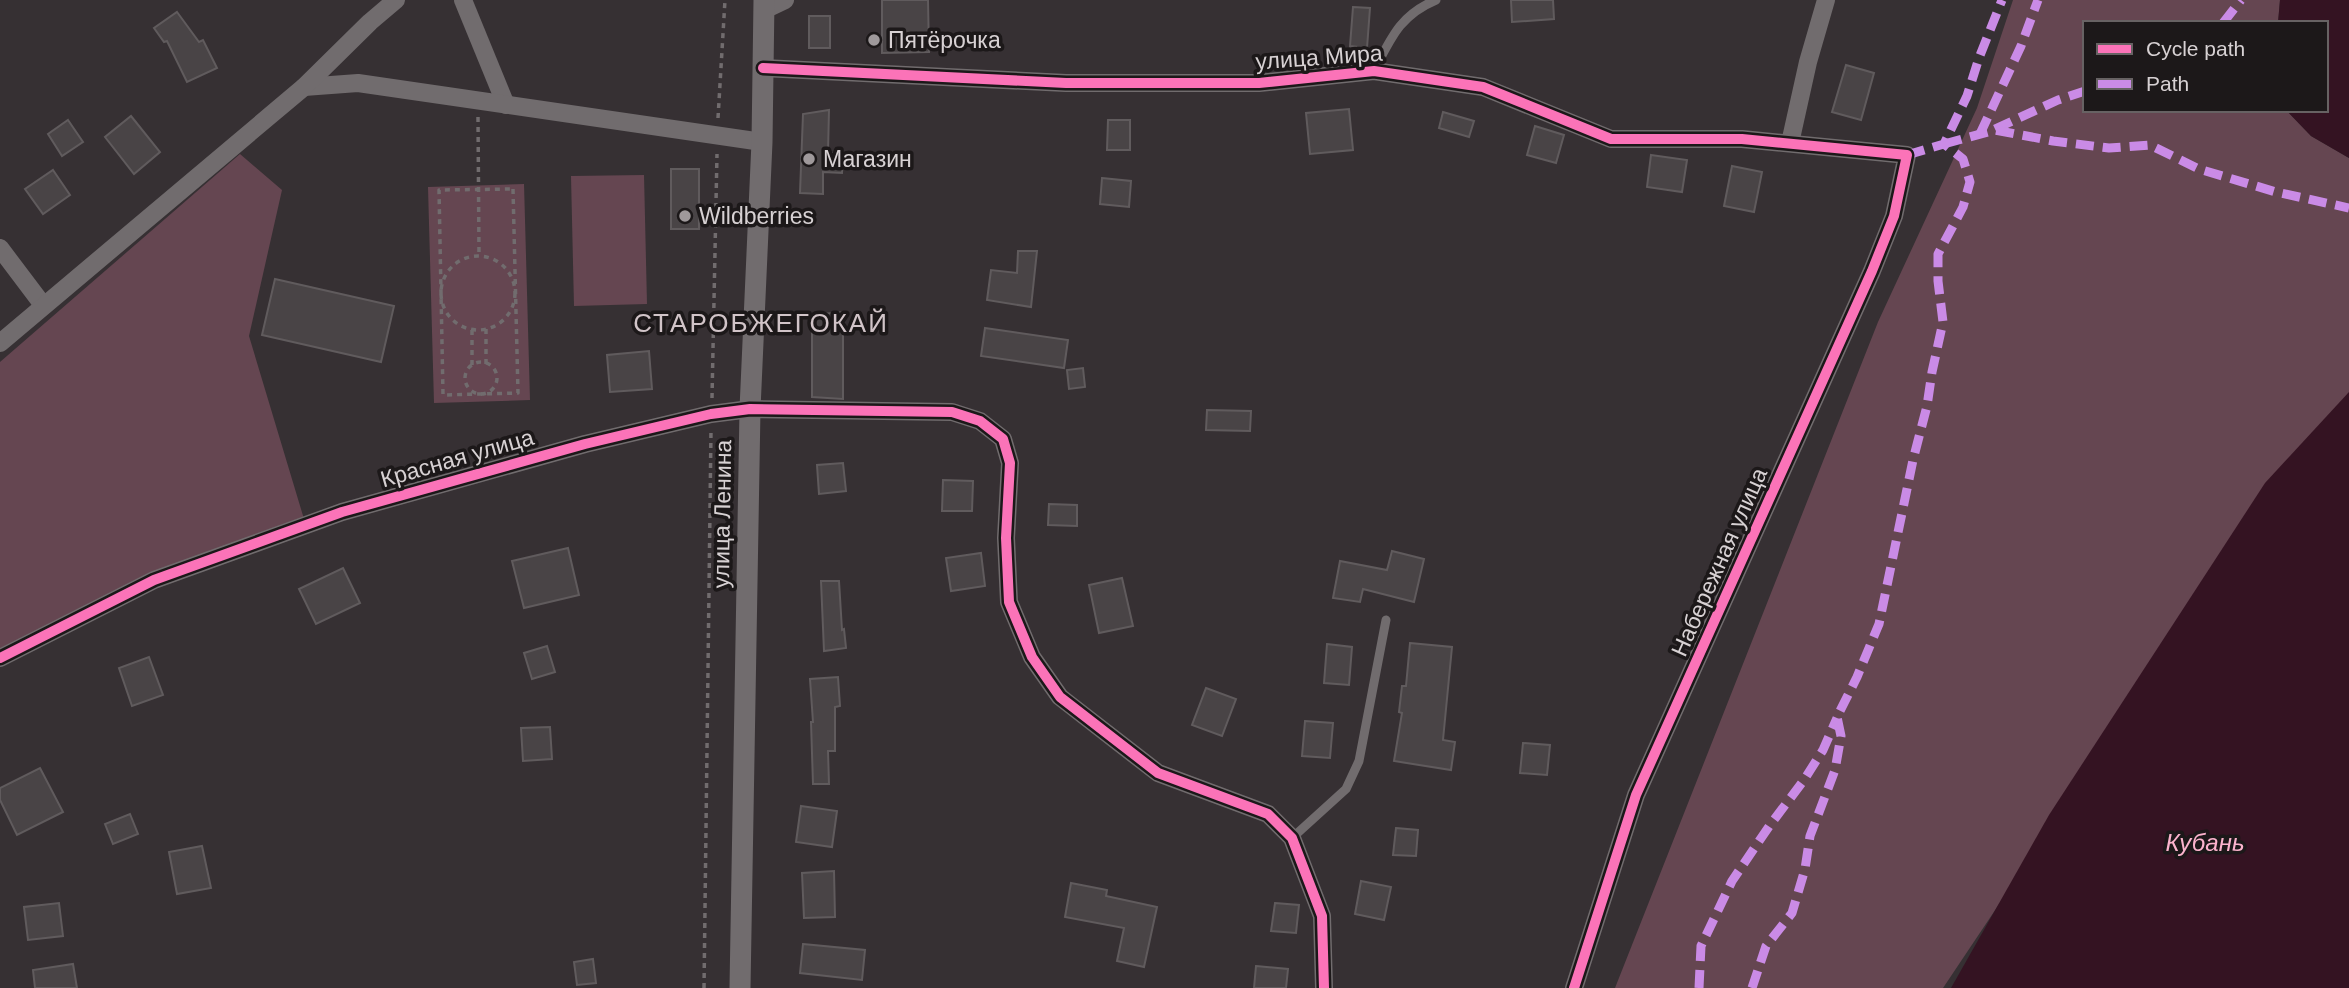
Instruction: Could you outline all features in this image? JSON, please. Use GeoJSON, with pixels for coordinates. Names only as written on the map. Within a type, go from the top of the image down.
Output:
{"type":"FeatureCollection","features":[{"type":"Feature","properties":{"kind":"street"},"geometry":{"type":"LineString","coordinates":[[0,342],[304,87],[396,0]]}},
{"type":"Feature","properties":{"kind":"street"},"geometry":{"type":"LineString","coordinates":[[463,0],[506,105]]}},
{"type":"Feature","properties":{"kind":"street"},"geometry":{"type":"LineString","coordinates":[[764,5],[785,0]]}},
{"type":"Feature","properties":{"kind":"street"},"geometry":{"type":"LineString","coordinates":[[1790,143],[1808,62],[1826,0]]}},
{"type":"Feature","properties":{"kind":"street","name":"улица Ленина"},"geometry":{"type":"LineString","coordinates":[[740,988],[750,409],[762,142],[764,5]]}},
{"type":"Feature","properties":{"kind":"street","name":"улица Мира"},"geometry":{"type":"LineString","coordinates":[[763,68],[1066,83],[1259,83],[1374,71],[1483,87],[1611,139],[1742,139],[1907,155]]}},
{"type":"Feature","properties":{"kind":"street"},"geometry":{"type":"LineString","coordinates":[[304,87],[358,83],[762,142]]}},
{"type":"Feature","properties":{"kind":"street","name":"Набережная улица"},"geometry":{"type":"LineString","coordinates":[[1574,988],[1636,795],[1872,271],[1894,216],[1907,155]]}},
{"type":"Feature","properties":{"kind":"street"},"geometry":{"type":"LineString","coordinates":[[0,248],[43,305]]}},
{"type":"Feature","properties":{"kind":"street","name":"Красная улица"},"geometry":{"type":"LineString","coordinates":[[0,658],[154,580],[342,512],[585,444],[711,414],[750,409],[952,412],[980,421],[1003,439],[1010,463],[1006,538],[1009,602],[1032,657],[1060,697],[1158,773],[1268,814],[1292,838]]}},
{"type":"Feature","properties":{"kind":"street"},"geometry":{"type":"LineString","coordinates":[[1292,838],[1322,916],[1324,988]]}},
{"type":"Feature","properties":{"kind":"lane"},"geometry":{"type":"LineString","coordinates":[[1374,71],[1396,28],[1420,7],[1436,0]]}},
{"type":"Feature","properties":{"kind":"lane"},"geometry":{"type":"LineString","coordinates":[[1292,838],[1346,789],[1359,761],[1386,620]]}},
{"type":"Feature","properties":{"kind":"path"},"geometry":{"type":"LineString","coordinates":[[704,988],[711,414],[717,136],[725,0]]}},
{"type":"Feature","properties":{"kind":"path"},"geometry":{"type":"LineString","coordinates":[[478,101],[479,256]]}},
{"type":"Feature","properties":{"kind":"path"},"geometry":{"type":"LineString","coordinates":[[513,189],[518,393],[443,395],[439,190],[478,190],[513,189]]}},
{"type":"Feature","properties":{"kind":"path"},"geometry":{"type":"LineString","coordinates":[[479,256],[496,260],[503,266],[509,272],[516,289],[513,307],[502,321],[486,329],[472,329],[453,320],[443,305],[441,288],[448,271],[461,259],[479,256]]}},
{"type":"Feature","properties":{"kind":"path"},"geometry":{"type":"LineString","coordinates":[[472,329],[472,366],[466,376],[467,385],[472,391],[488,393],[494,388],[496,372],[486,364],[472,366]]}},
{"type":"Feature","properties":{"kind":"path"},"geometry":{"type":"LineString","coordinates":[[486,329],[486,364]]}},
{"type":"Feature","properties":{"kind":"shaded area"},"geometry":{"type":"Polygon","coordinates":[[[2013,0],[2280,0],[2278,21],[2083,21],[2083,112],[2288,112],[2311,136],[2349,158],[2349,397],[2162,661],[1943,988],[1615,988],[1878,322],[1977,108],[2013,0]]]}},
{"type":"Feature","properties":{"kind":"shaded area"},"geometry":{"type":"Polygon","coordinates":[[[240,154],[282,190],[249,336],[304,519],[259,533],[118,589],[0,651],[0,362],[240,154]]]}},
{"type":"Feature","properties":{"kind":"shaded area"},"geometry":{"type":"Polygon","coordinates":[[[644,175],[647,304],[574,306],[571,176],[644,175]]]}},
{"type":"Feature","properties":{"kind":"shaded area"},"geometry":{"type":"Polygon","coordinates":[[[524,184],[530,400],[434,403],[428,187],[524,184]]]}},
{"type":"Feature","properties":{"kind":"water"},"geometry":{"type":"Polygon","coordinates":[[[2280,0],[2349,0],[2349,158],[2311,136],[2288,112],[2328,112],[2328,21],[2278,21],[2280,0]]]}},
{"type":"Feature","properties":{"kind":"water","name":"Кубань"},"geometry":{"type":"Polygon","coordinates":[[[2349,392],[2349,988],[1951,988],[2049,815],[2265,483],[2349,392]]]}},
{"type":"Feature","properties":{"kind":"building"},"geometry":{"type":"Polygon","coordinates":[[[882,0],[928,0],[929,52],[882,53],[882,0]]]}},
{"type":"Feature","properties":{"kind":"building"},"geometry":{"type":"Polygon","coordinates":[[[1511,0],[1553,0],[1554,19],[1512,22],[1511,0]]]}},
{"type":"Feature","properties":{"kind":"building"},"geometry":{"type":"Polygon","coordinates":[[[1353,7],[1370,8],[1367,48],[1350,46],[1353,7]]]}},
{"type":"Feature","properties":{"kind":"building"},"geometry":{"type":"Polygon","coordinates":[[[177,12],[199,42],[203,40],[217,68],[187,82],[167,41],[164,42],[154,28],[177,12]]]}},
{"type":"Feature","properties":{"kind":"building"},"geometry":{"type":"Polygon","coordinates":[[[809,16],[830,16],[830,48],[809,48],[809,16]]]}},
{"type":"Feature","properties":{"kind":"building"},"geometry":{"type":"Polygon","coordinates":[[[1846,65],[1874,73],[1861,120],[1832,112],[1846,65]]]}},
{"type":"Feature","properties":{"kind":"building"},"geometry":{"type":"Polygon","coordinates":[[[1349,109],[1353,150],[1310,154],[1306,113],[1349,109]]]}},
{"type":"Feature","properties":{"kind":"building"},"geometry":{"type":"Polygon","coordinates":[[[829,110],[828,153],[843,154],[842,173],[823,172],[823,194],[800,193],[803,114],[829,110]]]}},
{"type":"Feature","properties":{"kind":"building"},"geometry":{"type":"Polygon","coordinates":[[[1443,112],[1474,121],[1469,137],[1439,128],[1443,112]]]}},
{"type":"Feature","properties":{"kind":"building"},"geometry":{"type":"Polygon","coordinates":[[[131,116],[160,152],[134,174],[105,137],[131,116]]]}},
{"type":"Feature","properties":{"kind":"building"},"geometry":{"type":"Polygon","coordinates":[[[68,120],[83,142],[62,156],[48,134],[68,120]]]}},
{"type":"Feature","properties":{"kind":"building"},"geometry":{"type":"Polygon","coordinates":[[[1108,120],[1130,120],[1130,150],[1107,150],[1108,120]]]}},
{"type":"Feature","properties":{"kind":"building"},"geometry":{"type":"Polygon","coordinates":[[[1535,126],[1564,135],[1556,163],[1527,155],[1535,126]]]}},
{"type":"Feature","properties":{"kind":"building"},"geometry":{"type":"Polygon","coordinates":[[[1651,155],[1687,160],[1682,192],[1647,187],[1651,155]]]}},
{"type":"Feature","properties":{"kind":"building"},"geometry":{"type":"Polygon","coordinates":[[[1732,166],[1762,172],[1754,212],[1724,206],[1732,166]]]}},
{"type":"Feature","properties":{"kind":"building"},"geometry":{"type":"Polygon","coordinates":[[[671,169],[699,169],[699,229],[671,229],[671,169]]]}},
{"type":"Feature","properties":{"kind":"building"},"geometry":{"type":"Polygon","coordinates":[[[53,170],[70,195],[43,214],[25,189],[53,170]]]}},
{"type":"Feature","properties":{"kind":"building"},"geometry":{"type":"Polygon","coordinates":[[[1102,178],[1131,181],[1129,207],[1100,204],[1102,178]]]}},
{"type":"Feature","properties":{"kind":"building"},"geometry":{"type":"Polygon","coordinates":[[[1018,251],[1037,251],[1031,307],[987,300],[991,270],[1017,273],[1018,251]]]}},
{"type":"Feature","properties":{"kind":"building"},"geometry":{"type":"Polygon","coordinates":[[[275,279],[394,306],[381,362],[262,335],[275,279]]]}},
{"type":"Feature","properties":{"kind":"building"},"geometry":{"type":"Polygon","coordinates":[[[843,312],[843,399],[812,397],[812,315],[843,312]]]}},
{"type":"Feature","properties":{"kind":"building"},"geometry":{"type":"Polygon","coordinates":[[[985,328],[1068,340],[1064,368],[981,356],[985,328]]]}},
{"type":"Feature","properties":{"kind":"building"},"geometry":{"type":"Polygon","coordinates":[[[649,351],[652,389],[610,392],[607,355],[649,351]]]}},
{"type":"Feature","properties":{"kind":"building"},"geometry":{"type":"Polygon","coordinates":[[[1083,368],[1085,387],[1069,389],[1067,370],[1083,368]]]}},
{"type":"Feature","properties":{"kind":"building"},"geometry":{"type":"Polygon","coordinates":[[[1207,410],[1251,411],[1250,431],[1206,430],[1207,410]]]}},
{"type":"Feature","properties":{"kind":"building"},"geometry":{"type":"Polygon","coordinates":[[[843,463],[846,491],[819,494],[817,465],[843,463]]]}},
{"type":"Feature","properties":{"kind":"building"},"geometry":{"type":"Polygon","coordinates":[[[943,480],[973,481],[972,511],[942,511],[943,480]]]}},
{"type":"Feature","properties":{"kind":"building"},"geometry":{"type":"Polygon","coordinates":[[[1049,504],[1077,505],[1077,526],[1048,525],[1049,504]]]}},
{"type":"Feature","properties":{"kind":"building"},"geometry":{"type":"Polygon","coordinates":[[[568,548],[579,595],[524,608],[512,561],[568,548]]]}},
{"type":"Feature","properties":{"kind":"building"},"geometry":{"type":"Polygon","coordinates":[[[1392,551],[1424,559],[1414,602],[1363,589],[1360,602],[1333,598],[1340,561],[1387,570],[1392,551]]]}},
{"type":"Feature","properties":{"kind":"building"},"geometry":{"type":"Polygon","coordinates":[[[981,553],[985,586],[951,591],[946,558],[981,553]]]}},
{"type":"Feature","properties":{"kind":"building"},"geometry":{"type":"Polygon","coordinates":[[[343,568],[360,603],[316,624],[299,589],[343,568]]]}},
{"type":"Feature","properties":{"kind":"building"},"geometry":{"type":"Polygon","coordinates":[[[1122,578],[1133,626],[1099,633],[1089,585],[1122,578]]]}},
{"type":"Feature","properties":{"kind":"building"},"geometry":{"type":"Polygon","coordinates":[[[821,581],[839,581],[842,630],[844,629],[846,648],[824,651],[821,581]]]}},
{"type":"Feature","properties":{"kind":"building"},"geometry":{"type":"Polygon","coordinates":[[[1410,643],[1452,647],[1443,740],[1455,742],[1451,770],[1394,761],[1402,713],[1399,712],[1402,686],[1406,686],[1410,643]]]}},
{"type":"Feature","properties":{"kind":"building"},"geometry":{"type":"Polygon","coordinates":[[[1327,644],[1352,647],[1349,685],[1324,683],[1327,644]]]}},
{"type":"Feature","properties":{"kind":"building"},"geometry":{"type":"Polygon","coordinates":[[[547,646],[555,672],[532,679],[524,653],[547,646]]]}},
{"type":"Feature","properties":{"kind":"building"},"geometry":{"type":"Polygon","coordinates":[[[149,657],[163,695],[132,706],[119,668],[149,657]]]}},
{"type":"Feature","properties":{"kind":"building"},"geometry":{"type":"Polygon","coordinates":[[[838,677],[840,706],[835,707],[835,751],[828,751],[829,784],[813,784],[810,679],[838,677]]]}},
{"type":"Feature","properties":{"kind":"building"},"geometry":{"type":"Polygon","coordinates":[[[1206,688],[1236,699],[1222,736],[1192,725],[1206,688]]]}},
{"type":"Feature","properties":{"kind":"building"},"geometry":{"type":"Polygon","coordinates":[[[1305,721],[1333,723],[1330,758],[1302,756],[1305,721]]]}},
{"type":"Feature","properties":{"kind":"building"},"geometry":{"type":"Polygon","coordinates":[[[550,727],[552,759],[523,761],[521,728],[550,727]]]}},
{"type":"Feature","properties":{"kind":"building"},"geometry":{"type":"Polygon","coordinates":[[[1523,743],[1550,745],[1547,775],[1520,773],[1523,743]]]}},
{"type":"Feature","properties":{"kind":"building"},"geometry":{"type":"Polygon","coordinates":[[[40,768],[63,812],[17,835],[0,800],[0,788],[40,768]]]}},
{"type":"Feature","properties":{"kind":"building"},"geometry":{"type":"Polygon","coordinates":[[[801,806],[837,811],[832,847],[796,842],[801,806]]]}},
{"type":"Feature","properties":{"kind":"building"},"geometry":{"type":"Polygon","coordinates":[[[130,814],[138,834],[113,844],[105,824],[130,814]]]}},
{"type":"Feature","properties":{"kind":"building"},"geometry":{"type":"Polygon","coordinates":[[[1396,828],[1418,830],[1416,856],[1393,855],[1396,828]]]}},
{"type":"Feature","properties":{"kind":"building"},"geometry":{"type":"Polygon","coordinates":[[[202,846],[211,888],[177,894],[169,852],[202,846]]]}},
{"type":"Feature","properties":{"kind":"building"},"geometry":{"type":"Polygon","coordinates":[[[834,871],[835,917],[804,918],[802,873],[834,871]]]}},
{"type":"Feature","properties":{"kind":"building"},"geometry":{"type":"Polygon","coordinates":[[[1361,881],[1391,887],[1384,920],[1355,914],[1361,881]]]}},
{"type":"Feature","properties":{"kind":"building"},"geometry":{"type":"Polygon","coordinates":[[[1071,883],[1107,890],[1106,896],[1157,907],[1144,967],[1117,961],[1124,928],[1065,917],[1071,883]]]}},
{"type":"Feature","properties":{"kind":"building"},"geometry":{"type":"Polygon","coordinates":[[[59,903],[63,936],[28,940],[24,907],[59,903]]]}},
{"type":"Feature","properties":{"kind":"building"},"geometry":{"type":"Polygon","coordinates":[[[1275,903],[1299,905],[1296,933],[1271,931],[1275,903]]]}},
{"type":"Feature","properties":{"kind":"building"},"geometry":{"type":"Polygon","coordinates":[[[803,944],[865,950],[862,980],[800,973],[803,944]]]}},
{"type":"Feature","properties":{"kind":"building"},"geometry":{"type":"Polygon","coordinates":[[[593,959],[596,983],[577,985],[574,962],[593,959]]]}},
{"type":"Feature","properties":{"kind":"building"},"geometry":{"type":"Polygon","coordinates":[[[73,964],[77,988],[35,988],[33,970],[73,964]]]}},
{"type":"Feature","properties":{"kind":"building"},"geometry":{"type":"Polygon","coordinates":[[[1256,966],[1288,969],[1286,988],[1254,988],[1256,966]]]}},
{"type":"Feature","properties":{"kind":"marked path"},"geometry":{"type":"LineString","coordinates":[[1907,155],[1944,144],[1967,96],[2002,0]]}},
{"type":"Feature","properties":{"kind":"marked path"},"geometry":{"type":"LineString","coordinates":[[1980,134],[2021,46],[2038,0]]}},
{"type":"Feature","properties":{"kind":"marked path"},"geometry":{"type":"LineString","coordinates":[[2225,21],[2241,0]]}},
{"type":"Feature","properties":{"kind":"marked path"},"geometry":{"type":"LineString","coordinates":[[1995,129],[2083,92]]}},
{"type":"Feature","properties":{"kind":"marked path"},"geometry":{"type":"LineString","coordinates":[[1944,144],[1995,130],[2109,148],[2150,145],[2199,169],[2276,192],[2349,208]]}},
{"type":"Feature","properties":{"kind":"marked path"},"geometry":{"type":"LineString","coordinates":[[1752,988],[1766,946],[1792,913],[1805,869],[1810,836],[1835,770],[1841,736],[1837,717],[1879,624],[1943,322],[1938,254],[1963,207],[1970,182],[1963,159],[1944,144]]}},
{"type":"Feature","properties":{"kind":"marked path"},"geometry":{"type":"LineString","coordinates":[[1699,988],[1701,946],[1732,881],[1804,780],[1823,750],[1837,718]]}},
{"type":"Feature","properties":{"kind":"cycle path"},"geometry":{"type":"LineString","coordinates":[[763,68],[1066,83],[1259,83],[1374,71],[1483,87],[1611,139],[1742,139],[1907,155],[1894,216],[1872,271],[1636,795],[1574,988]]}},
{"type":"Feature","properties":{"kind":"cycle path"},"geometry":{"type":"LineString","coordinates":[[0,658],[154,580],[342,512],[585,444],[711,414],[750,409],[952,412],[980,421],[1003,439],[1010,463],[1006,538],[1009,602],[1032,657],[1060,697],[1158,773],[1268,814],[1292,838],[1322,916],[1324,988]]}},
{"type":"Feature","properties":{"kind":"place","name":"Пятёрочка"},"geometry":{"type":"Point","coordinates":[874,40]}},
{"type":"Feature","properties":{"kind":"place","name":"Магазин"},"geometry":{"type":"Point","coordinates":[809,159]}},
{"type":"Feature","properties":{"kind":"place","name":"Wildberries"},"geometry":{"type":"Point","coordinates":[685,216]}},
{"type":"Feature","properties":{"kind":"district","name":"СТАРОБЖЕГОКАЙ"},"geometry":{"type":"Point","coordinates":[761,323]}}]}
